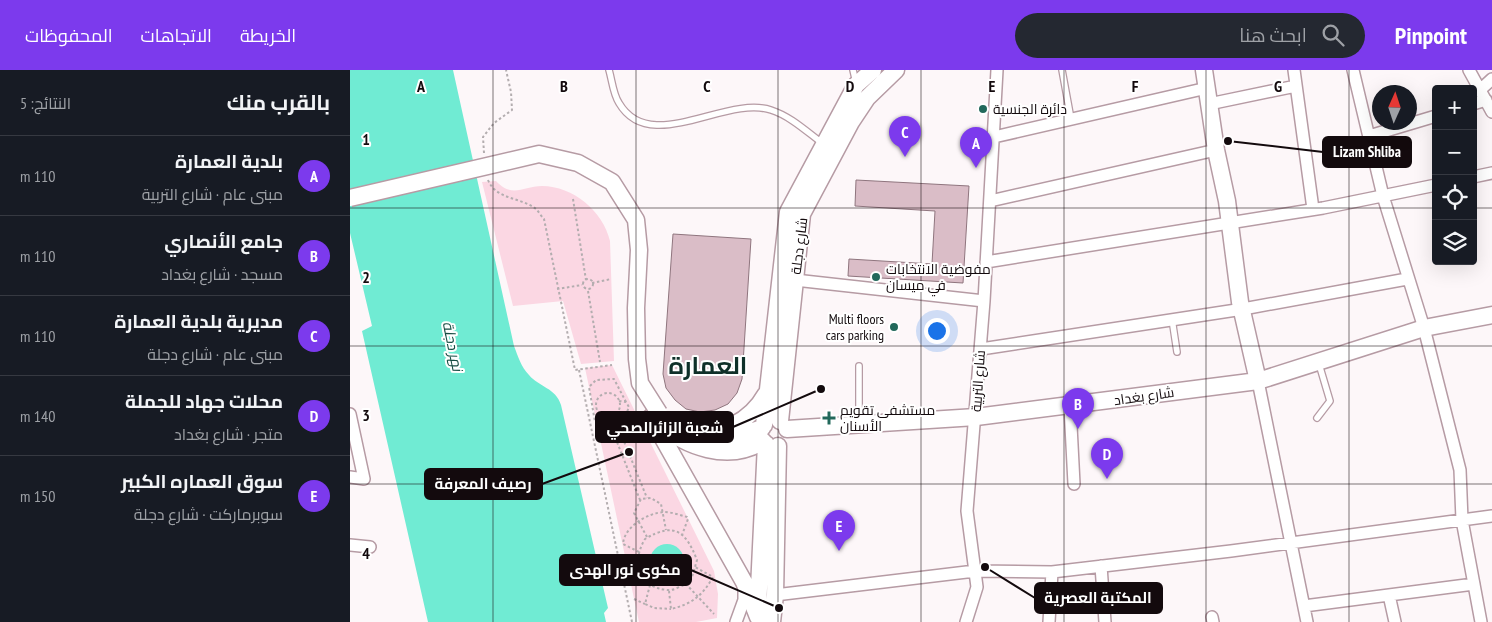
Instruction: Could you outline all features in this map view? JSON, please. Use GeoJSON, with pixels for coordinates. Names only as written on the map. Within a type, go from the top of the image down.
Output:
{"type":"FeatureCollection","features":[{"type":"Feature","properties":{"kind":"main road","name":"شارع دجلة"},"geometry":{"type":"LineString","coordinates":[[762,620],[767,392],[788,212],[824,144],[855,78],[873,70]]}},
{"type":"Feature","properties":{"kind":"main road","name":"شارع دجلة"},"geometry":{"type":"LineString","coordinates":[[784,425],[802,214],[851,122],[867,98],[896,70]]}},
{"type":"Feature","properties":{"kind":"main road"},"geometry":{"type":"LineString","coordinates":[[1204,70],[1216,150],[1230,222],[1242,309],[1258,381]]}},
{"type":"Feature","properties":{"kind":"main road"},"geometry":{"type":"LineString","coordinates":[[350,198],[539,154],[578,163],[612,182],[636,220],[639,250],[636,308],[637,359],[640,383],[762,620]]}},
{"type":"Feature","properties":{"kind":"main road"},"geometry":{"type":"LineString","coordinates":[[350,203],[542,163],[560,165],[584,174],[607,188],[626,220],[631,239],[629,360],[632,383],[668,432],[695,445],[709,449],[740,451],[767,437]]}},
{"type":"Feature","properties":{"kind":"main road","name":"شارع بغداد"},"geometry":{"type":"LineString","coordinates":[[767,437],[771,420],[784,425],[859,424],[976,417],[1258,381],[1424,328],[1492,315]]}},
{"type":"Feature","properties":{"kind":"main road"},"geometry":{"type":"LineString","coordinates":[[690,435],[714,433],[738,424],[757,408],[767,392]]}},
{"type":"Feature","properties":{"kind":"main road"},"geometry":{"type":"LineString","coordinates":[[655,415],[690,435],[710,442],[767,437],[785,441],[784,425]]}},
{"type":"Feature","properties":{"kind":"main road","name":"شارع دجلة"},"geometry":{"type":"LineString","coordinates":[[762,620],[775,595],[767,437]]}},
{"type":"Feature","properties":{"kind":"street","name":"شارع التربية"},"geometry":{"type":"LineString","coordinates":[[966,622],[977,587],[967,511],[981,349],[997,70]]}},
{"type":"Feature","properties":{"kind":"street"},"geometry":{"type":"LineString","coordinates":[[1294,70],[1312,210]]}},
{"type":"Feature","properties":{"kind":"street"},"geometry":{"type":"LineString","coordinates":[[1353,70],[1383,196],[1407,279],[1424,328],[1460,470],[1462,520],[1481,618],[1492,615]]}},
{"type":"Feature","properties":{"kind":"street"},"geometry":{"type":"LineString","coordinates":[[1469,70],[1492,112]]}},
{"type":"Feature","properties":{"kind":"street"},"geometry":{"type":"LineString","coordinates":[[1480,90],[1492,78]]}},
{"type":"Feature","properties":{"kind":"street"},"geometry":{"type":"LineString","coordinates":[[994,137],[1071,119],[1208,96],[1296,86]]}},
{"type":"Feature","properties":{"kind":"street"},"geometry":{"type":"LineString","coordinates":[[1477,103],[1486,100]]}},
{"type":"Feature","properties":{"kind":"street"},"geometry":{"type":"LineString","coordinates":[[1369,136],[1432,117]]}},
{"type":"Feature","properties":{"kind":"street"},"geometry":{"type":"LineString","coordinates":[[990,201],[1216,150]]}},
{"type":"Feature","properties":{"kind":"street"},"geometry":{"type":"LineString","coordinates":[[1477,176],[1492,173]]}},
{"type":"Feature","properties":{"kind":"street"},"geometry":{"type":"LineString","coordinates":[[986,262],[1312,210],[1432,186]]}},
{"type":"Feature","properties":{"kind":"street"},"geometry":{"type":"LineString","coordinates":[[981,349],[1242,309],[1407,279]]}},
{"type":"Feature","properties":{"kind":"street"},"geometry":{"type":"LineString","coordinates":[[795,280],[984,301]]}},
{"type":"Feature","properties":{"kind":"street"},"geometry":{"type":"LineString","coordinates":[[1258,381],[1307,622]]}},
{"type":"Feature","properties":{"kind":"street"},"geometry":{"type":"LineString","coordinates":[[1070,406],[1074,484]]}},
{"type":"Feature","properties":{"kind":"street"},"geometry":{"type":"LineString","coordinates":[[350,414],[364,479],[350,477]]}},
{"type":"Feature","properties":{"kind":"street"},"geometry":{"type":"LineString","coordinates":[[775,595],[975,571],[1052,572],[1492,516]]}},
{"type":"Feature","properties":{"kind":"street"},"geometry":{"type":"LineString","coordinates":[[350,545],[370,547]]}},
{"type":"Feature","properties":{"kind":"street"},"geometry":{"type":"LineString","coordinates":[[1101,566],[1105,622]]}},
{"type":"Feature","properties":{"kind":"street"},"geometry":{"type":"LineString","coordinates":[[1049,622],[1052,572]]}},
{"type":"Feature","properties":{"kind":"street"},"geometry":{"type":"LineString","coordinates":[[736,622],[744,600],[744,582]]}},
{"type":"Feature","properties":{"kind":"street"},"geometry":{"type":"LineString","coordinates":[[1304,606],[1474,584]]}},
{"type":"Feature","properties":{"kind":"street"},"geometry":{"type":"LineString","coordinates":[[1389,595],[1395,622]]}},
{"type":"Feature","properties":{"kind":"lane"},"geometry":{"type":"LineString","coordinates":[[609,70],[618,103],[634,119],[647,125],[666,126],[748,108],[769,109],[790,119],[824,144]]}},
{"type":"Feature","properties":{"kind":"lane"},"geometry":{"type":"LineString","coordinates":[[1062,70],[1071,119]]}},
{"type":"Feature","properties":{"kind":"lane"},"geometry":{"type":"LineString","coordinates":[[1172,319],[1177,352]]}},
{"type":"Feature","properties":{"kind":"lane"},"geometry":{"type":"LineString","coordinates":[[1317,418],[1330,401],[1319,362]]}},
{"type":"Feature","properties":{"kind":"lane"},"geometry":{"type":"LineString","coordinates":[[859,366],[859,424]]}},
{"type":"Feature","properties":{"kind":"path"},"geometry":{"type":"LineString","coordinates":[[485,158],[483,137],[494,123],[512,110],[511,92],[506,70]]}},
{"type":"Feature","properties":{"kind":"path"},"geometry":{"type":"LineString","coordinates":[[487,174],[491,188],[501,195],[536,209],[544,219],[575,370],[612,365]]}},
{"type":"Feature","properties":{"kind":"path"},"geometry":{"type":"LineString","coordinates":[[573,199],[586,280],[583,285]]}},
{"type":"Feature","properties":{"kind":"path"},"geometry":{"type":"LineString","coordinates":[[586,280],[592,283],[612,279]]}},
{"type":"Feature","properties":{"kind":"path"},"geometry":{"type":"LineString","coordinates":[[557,289],[583,285],[589,289],[592,283]]}},
{"type":"Feature","properties":{"kind":"path"},"geometry":{"type":"LineString","coordinates":[[588,291],[600,362]]}},
{"type":"Feature","properties":{"kind":"path"},"geometry":{"type":"LineString","coordinates":[[578,369],[632,622]]}},
{"type":"Feature","properties":{"kind":"path"},"geometry":{"type":"LineString","coordinates":[[618,444],[620,439],[623,422],[629,407],[614,378],[600,379],[589,387],[595,422],[615,437],[620,439],[624,442]]}},
{"type":"Feature","properties":{"kind":"path"},"geometry":{"type":"LineString","coordinates":[[622,395],[618,400],[618,411],[610,417],[600,414],[597,407],[598,400],[603,395],[611,394],[618,400],[626,402]]}},
{"type":"Feature","properties":{"kind":"path"},"geometry":{"type":"LineString","coordinates":[[592,404],[597,407]]}},
{"type":"Feature","properties":{"kind":"path"},"geometry":{"type":"LineString","coordinates":[[593,409],[597,407]]}},
{"type":"Feature","properties":{"kind":"path"},"geometry":{"type":"LineString","coordinates":[[621,434],[646,498]]}},
{"type":"Feature","properties":{"kind":"path"},"geometry":{"type":"LineString","coordinates":[[615,437],[640,500]]}},
{"type":"Feature","properties":{"kind":"path"},"geometry":{"type":"LineString","coordinates":[[625,462],[631,460]]}},
{"type":"Feature","properties":{"kind":"path"},"geometry":{"type":"LineString","coordinates":[[632,482],[639,479]]}},
{"type":"Feature","properties":{"kind":"path"},"geometry":{"type":"LineString","coordinates":[[648,537],[637,521],[634,509],[640,500],[646,498],[661,504],[666,530]]}},
{"type":"Feature","properties":{"kind":"path"},"geometry":{"type":"LineString","coordinates":[[638,552],[622,544],[637,521],[663,512],[687,517],[682,535]]}},
{"type":"Feature","properties":{"kind":"path"},"geometry":{"type":"LineString","coordinates":[[666,530],[682,535],[689,540],[697,560],[686,584],[669,591],[650,585],[639,572],[638,552],[648,537],[666,530]]}},
{"type":"Feature","properties":{"kind":"path"},"geometry":{"type":"LineString","coordinates":[[634,599],[662,610],[682,607],[699,597],[713,577],[695,567]]}},
{"type":"Feature","properties":{"kind":"path"},"geometry":{"type":"LineString","coordinates":[[686,584],[714,614]]}},
{"type":"Feature","properties":{"kind":"path"},"geometry":{"type":"LineString","coordinates":[[645,604],[650,585]]}},
{"type":"Feature","properties":{"kind":"path"},"geometry":{"type":"LineString","coordinates":[[669,591],[671,609]]}},
{"type":"Feature","properties":{"kind":"shaded area"},"geometry":{"type":"Polygon","coordinates":[[[496,181],[502,186],[513,190],[542,186],[565,190],[585,202],[601,220],[610,241],[614,361],[581,364],[563,301],[513,306],[482,182],[496,181]]]}},
{"type":"Feature","properties":{"kind":"shaded area"},"geometry":{"type":"Polygon","coordinates":[[[612,365],[714,571],[718,594],[717,618],[696,622],[639,622],[585,368],[612,365]]]}},
{"type":"Feature","properties":{"kind":"water","name":"نهر دجلة"},"geometry":{"type":"Polygon","coordinates":[[[350,70],[453,70],[514,346],[526,372],[551,391],[559,399],[561,405],[608,608],[604,613],[606,622],[428,622],[362,331],[372,326],[350,233],[350,70]]]}},
{"type":"Feature","properties":{"kind":"water"},"geometry":{"type":"Polygon","coordinates":[[[667,544],[674,545],[679,549],[683,554],[683,568],[679,573],[674,577],[667,578],[660,577],[655,573],[651,568],[650,561],[651,554],[655,549],[660,545],[667,544]]]}},
{"type":"Feature","properties":{"kind":"building"},"geometry":{"type":"Polygon","coordinates":[[[856,180],[969,186],[963,283],[848,276],[849,259],[932,264],[935,211],[855,206],[856,180]]]}},
{"type":"Feature","properties":{"kind":"building"},"geometry":{"type":"Polygon","coordinates":[[[673,234],[751,239],[742,379],[737,393],[728,404],[715,410],[700,412],[686,409],[675,400],[666,388],[663,374],[673,234]]]}},
{"type":"Feature","properties":{"kind":"place","name":"دائرة الجنسية"},"geometry":{"type":"Point","coordinates":[983,109]}},
{"type":"Feature","properties":{"kind":"place","name":"Lizam Shliba"},"geometry":{"type":"Point","coordinates":[1228,141]}},
{"type":"Feature","properties":{"kind":"place","name":"مديرية بلدية العمارة"},"geometry":{"type":"Point","coordinates":[905,157]}},
{"type":"Feature","properties":{"kind":"place","name":"بلدية العمارة"},"geometry":{"type":"Point","coordinates":[976,168]}},
{"type":"Feature","properties":{"kind":"place","name":"مفوضية الانتخابات في ميسان"},"geometry":{"type":"Point","coordinates":[876,277]}},
{"type":"Feature","properties":{"kind":"place","name":"Multi floors cars parking"},"geometry":{"type":"Point","coordinates":[894,327]}},
{"type":"Feature","properties":{"kind":"place","name":"شعبة الزائرالصحي"},"geometry":{"type":"Point","coordinates":[821,389]}},
{"type":"Feature","properties":{"kind":"place","name":"مستشفى تقويم الأسنان"},"geometry":{"type":"Point","coordinates":[829,418]}},
{"type":"Feature","properties":{"kind":"place","name":"جامع الأنصاري"},"geometry":{"type":"Point","coordinates":[1078,429]}},
{"type":"Feature","properties":{"kind":"place","name":"رصيف المعرفة"},"geometry":{"type":"Point","coordinates":[629,452]}},
{"type":"Feature","properties":{"kind":"place","name":"محلات جهاد للجملة"},"geometry":{"type":"Point","coordinates":[1107,479]}},
{"type":"Feature","properties":{"kind":"place","name":"سوق العماره الكبير"},"geometry":{"type":"Point","coordinates":[839,551]}},
{"type":"Feature","properties":{"kind":"place","name":"المكتبة العصرية"},"geometry":{"type":"Point","coordinates":[985,567]}},
{"type":"Feature","properties":{"kind":"place","name":"مكوى نور الهدى"},"geometry":{"type":"Point","coordinates":[779,608]}},
{"type":"Feature","properties":{"kind":"district","name":"العمارة"},"geometry":{"type":"Point","coordinates":[708,365]}}]}
